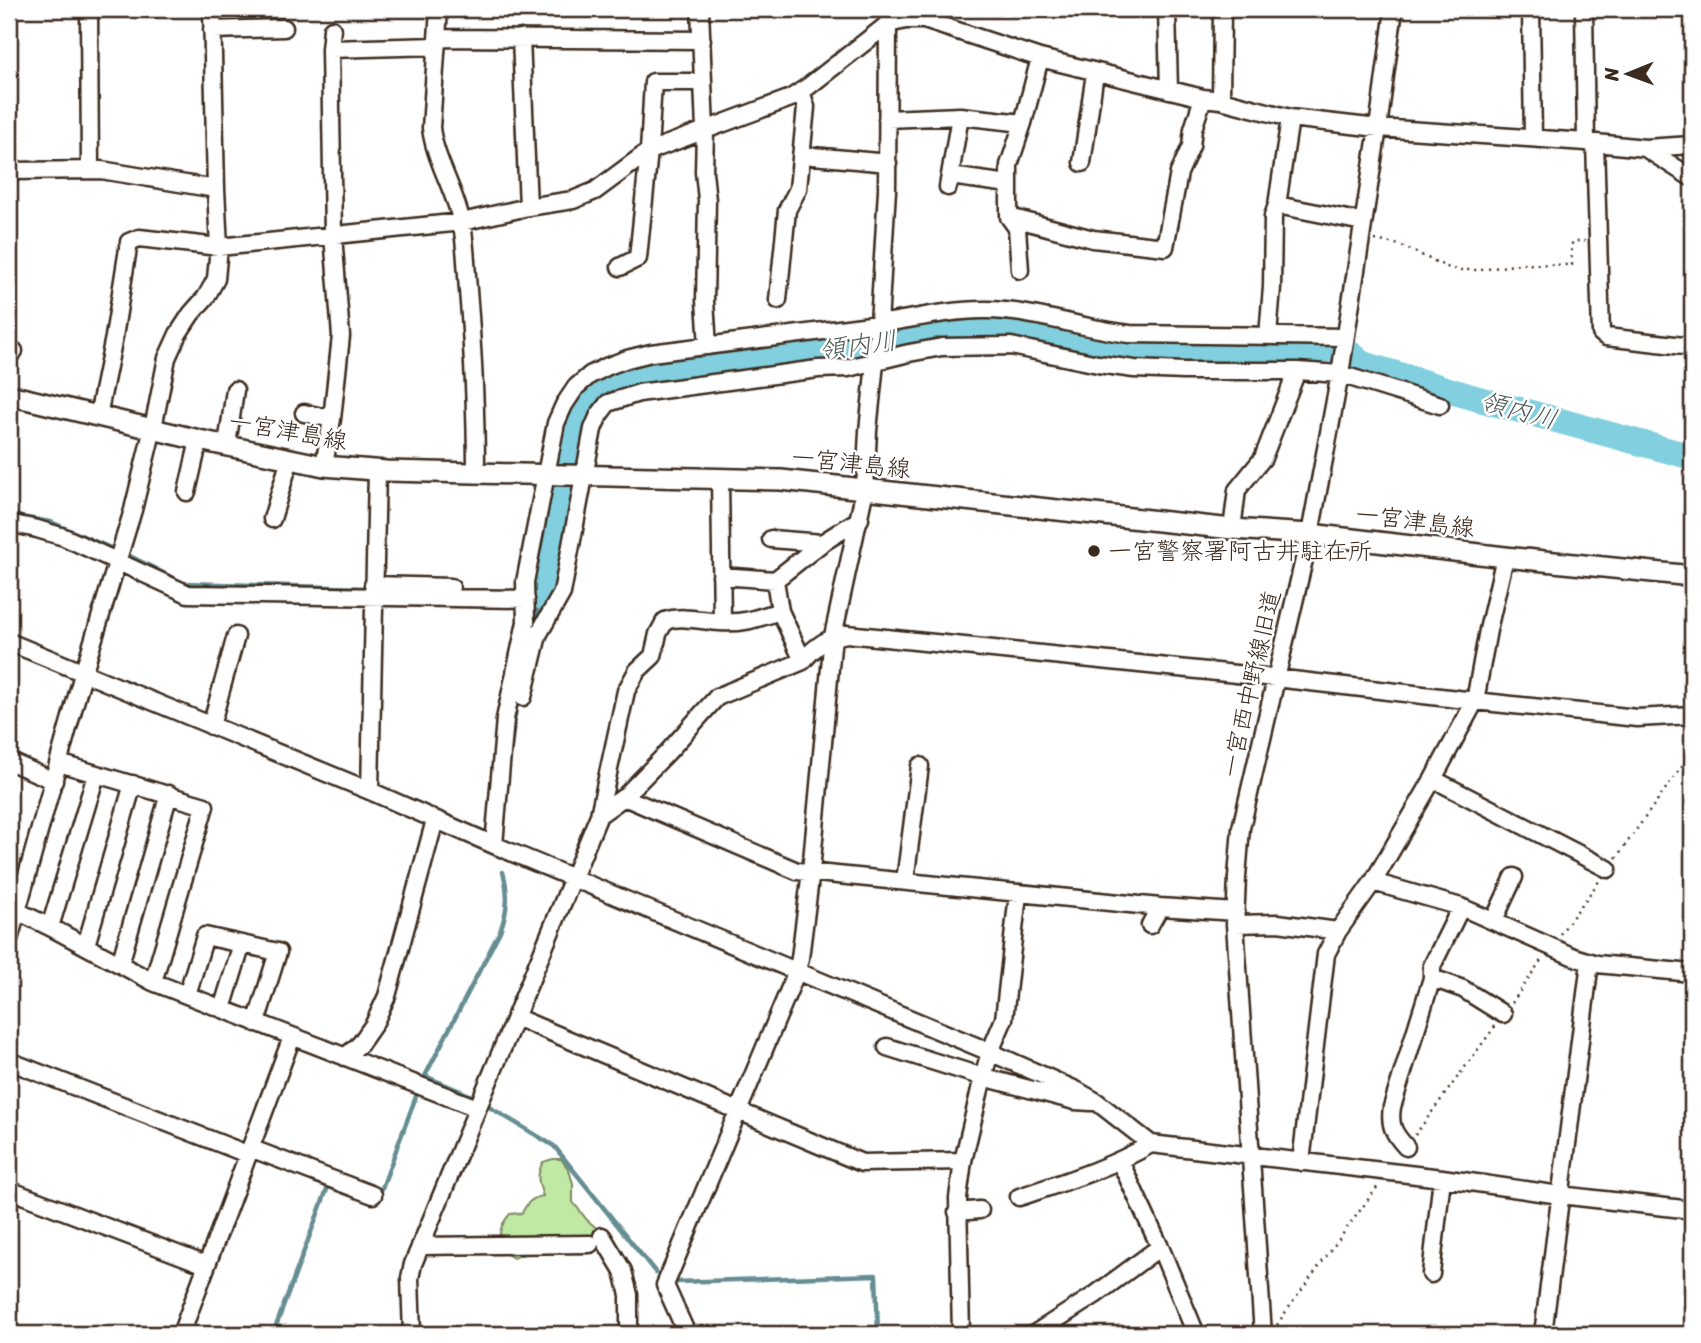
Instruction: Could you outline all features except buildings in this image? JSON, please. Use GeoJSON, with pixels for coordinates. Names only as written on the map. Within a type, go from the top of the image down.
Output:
{"type":"FeatureCollection","features":[{"type":"Feature","properties":{"kind":"main road","name":"一宮津島線"},"geometry":{"type":"LineString","coordinates":[[9,395],[199,440],[324,466],[377,470],[781,480],[1692,576]]}},
{"type":"Feature","properties":{"kind":"street"},"geometry":{"type":"LineString","coordinates":[[89,9],[90,170]]}},
{"type":"Feature","properties":{"kind":"street"},"geometry":{"type":"LineString","coordinates":[[10,931],[12,908],[54,781],[83,674],[133,510],[167,358],[178,334],[216,279],[219,247],[212,9]]}},
{"type":"Feature","properties":{"kind":"street"},"geometry":{"type":"LineString","coordinates":[[439,9],[431,128],[433,144],[455,197],[462,222],[473,350],[475,473]]}},
{"type":"Feature","properties":{"kind":"street"},"geometry":{"type":"LineString","coordinates":[[700,9],[707,200],[705,301],[708,346]]}},
{"type":"Feature","properties":{"kind":"street"},"geometry":{"type":"LineString","coordinates":[[1167,9],[1169,90]]}},
{"type":"Feature","properties":{"kind":"street"},"geometry":{"type":"LineString","coordinates":[[1221,100],[1222,9]]}},
{"type":"Feature","properties":{"kind":"street","name":"一宮西中野線旧道"},"geometry":{"type":"LineString","coordinates":[[1264,1334],[1236,918],[1241,828],[1310,534],[1340,374],[1394,9]]}},
{"type":"Feature","properties":{"kind":"street"},"geometry":{"type":"LineString","coordinates":[[1531,9],[1533,138]]}},
{"type":"Feature","properties":{"kind":"street"},"geometry":{"type":"LineString","coordinates":[[1584,9],[1599,241],[1601,333],[1606,337],[1692,347]]}},
{"type":"Feature","properties":{"kind":"street"},"geometry":{"type":"LineString","coordinates":[[890,17],[924,20],[1095,73],[1290,118],[1378,128],[1645,148],[1692,145]]}},
{"type":"Feature","properties":{"kind":"street"},"geometry":{"type":"LineString","coordinates":[[98,416],[129,242],[139,238],[219,247],[462,222],[573,200],[595,191],[649,151],[791,98],[890,17]]}},
{"type":"Feature","properties":{"kind":"street"},"geometry":{"type":"LineString","coordinates":[[687,1334],[665,1285],[797,971],[811,871],[833,636],[865,489],[879,324],[888,163],[890,17]]}},
{"type":"Feature","properties":{"kind":"street"},"geometry":{"type":"LineString","coordinates":[[212,30],[284,28]]}},
{"type":"Feature","properties":{"kind":"street"},"geometry":{"type":"LineString","coordinates":[[324,466],[341,336],[333,235],[332,29]]}},
{"type":"Feature","properties":{"kind":"street"},"geometry":{"type":"LineString","coordinates":[[521,38],[528,207]]}},
{"type":"Feature","properties":{"kind":"street"},"geometry":{"type":"LineString","coordinates":[[330,49],[521,38],[702,40]]}},
{"type":"Feature","properties":{"kind":"street"},"geometry":{"type":"LineString","coordinates":[[1020,270],[1017,229],[1009,216],[1009,165],[1040,58]]}},
{"type":"Feature","properties":{"kind":"street"},"geometry":{"type":"LineString","coordinates":[[1082,163],[1095,73]]}},
{"type":"Feature","properties":{"kind":"street"},"geometry":{"type":"LineString","coordinates":[[620,267],[638,258],[653,82],[703,82]]}},
{"type":"Feature","properties":{"kind":"street"},"geometry":{"type":"LineString","coordinates":[[778,300],[787,210],[798,189],[802,155],[806,107],[801,91]]}},
{"type":"Feature","properties":{"kind":"street"},"geometry":{"type":"LineString","coordinates":[[1009,216],[1093,239],[1165,247],[1179,173],[1191,146],[1193,129],[1203,98]]}},
{"type":"Feature","properties":{"kind":"street"},"geometry":{"type":"LineString","coordinates":[[887,119],[960,117],[1023,123]]}},
{"type":"Feature","properties":{"kind":"street"},"geometry":{"type":"LineString","coordinates":[[960,117],[949,182],[1009,184]]}},
{"type":"Feature","properties":{"kind":"street"},"geometry":{"type":"LineString","coordinates":[[1268,336],[1273,216],[1290,118]]}},
{"type":"Feature","properties":{"kind":"street"},"geometry":{"type":"LineString","coordinates":[[1645,148],[1692,178]]}},
{"type":"Feature","properties":{"kind":"street"},"geometry":{"type":"LineString","coordinates":[[802,155],[888,163]]}},
{"type":"Feature","properties":{"kind":"street"},"geometry":{"type":"LineString","coordinates":[[9,171],[101,170],[216,189]]}},
{"type":"Feature","properties":{"kind":"street"},"geometry":{"type":"LineString","coordinates":[[1277,205],[1362,229]]}},
{"type":"Feature","properties":{"kind":"street"},"geometry":{"type":"LineString","coordinates":[[494,845],[505,719],[526,622],[526,594],[556,423],[576,387],[590,375],[627,359],[651,353],[879,324],[943,313],[983,310],[1010,311],[1130,334],[1344,337]]}},
{"type":"Feature","properties":{"kind":"street"},"geometry":{"type":"LineString","coordinates":[[523,697],[538,635],[562,593],[593,429],[608,403],[639,393],[818,369],[848,368],[942,347],[988,345],[1011,346],[1134,369],[1340,374],[1440,405]]}},
{"type":"Feature","properties":{"kind":"street"},"geometry":{"type":"LineString","coordinates":[[1232,529],[1237,490],[1263,458],[1297,371]]}},
{"type":"Feature","properties":{"kind":"street"},"geometry":{"type":"LineString","coordinates":[[227,445],[235,390]]}},
{"type":"Feature","properties":{"kind":"street"},"geometry":{"type":"LineString","coordinates":[[304,414],[332,419]]}},
{"type":"Feature","properties":{"kind":"street"},"geometry":{"type":"LineString","coordinates":[[187,492],[199,440]]}},
{"type":"Feature","properties":{"kind":"street"},"geometry":{"type":"LineString","coordinates":[[272,519],[290,459]]}},
{"type":"Feature","properties":{"kind":"street"},"geometry":{"type":"LineString","coordinates":[[370,791],[377,470]]}},
{"type":"Feature","properties":{"kind":"street"},"geometry":{"type":"LineString","coordinates":[[720,480],[722,622]]}},
{"type":"Feature","properties":{"kind":"street"},"geometry":{"type":"LineString","coordinates":[[722,576],[775,580],[822,543],[860,519]]}},
{"type":"Feature","properties":{"kind":"street"},"geometry":{"type":"LineString","coordinates":[[9,523],[64,537],[188,594],[373,591],[526,594]]}},
{"type":"Feature","properties":{"kind":"street"},"geometry":{"type":"LineString","coordinates":[[771,539],[822,543]]}},
{"type":"Feature","properties":{"kind":"street"},"geometry":{"type":"LineString","coordinates":[[1301,1162],[1326,954],[1338,931],[1373,881],[1475,701],[1505,557]]}},
{"type":"Feature","properties":{"kind":"street"},"geometry":{"type":"LineString","coordinates":[[775,580],[780,611],[803,661]]}},
{"type":"Feature","properties":{"kind":"street"},"geometry":{"type":"LineString","coordinates":[[412,1334],[410,1278],[413,1264],[599,815],[626,691],[636,671],[653,656],[657,634],[665,621],[674,618],[747,622],[780,611]]}},
{"type":"Feature","properties":{"kind":"street"},"geometry":{"type":"LineString","coordinates":[[599,815],[624,797],[718,697],[803,661],[812,649],[833,636],[847,634],[1637,718],[1692,715]]}},
{"type":"Feature","properties":{"kind":"street"},"geometry":{"type":"LineString","coordinates":[[211,726],[236,636]]}},
{"type":"Feature","properties":{"kind":"street"},"geometry":{"type":"LineString","coordinates":[[9,642],[990,1052],[1076,1090],[1097,1102],[1151,1144],[1692,1210]]}},
{"type":"Feature","properties":{"kind":"street"},"geometry":{"type":"LineString","coordinates":[[9,761],[54,781]]}},
{"type":"Feature","properties":{"kind":"street"},"geometry":{"type":"LineString","coordinates":[[59,763],[205,806],[153,982]]}},
{"type":"Feature","properties":{"kind":"street"},"geometry":{"type":"LineString","coordinates":[[905,881],[920,766]]}},
{"type":"Feature","properties":{"kind":"street"},"geometry":{"type":"LineString","coordinates":[[50,927],[96,775]]}},
{"type":"Feature","properties":{"kind":"street"},"geometry":{"type":"LineString","coordinates":[[1433,779],[1608,869]]}},
{"type":"Feature","properties":{"kind":"street"},"geometry":{"type":"LineString","coordinates":[[86,945],[133,784]]}},
{"type":"Feature","properties":{"kind":"street"},"geometry":{"type":"LineString","coordinates":[[120,964],[169,794]]}},
{"type":"Feature","properties":{"kind":"street"},"geometry":{"type":"LineString","coordinates":[[624,797],[797,871],[1160,908],[1338,931]]}},
{"type":"Feature","properties":{"kind":"street"},"geometry":{"type":"LineString","coordinates":[[345,1058],[360,1044],[374,1024],[387,996],[435,820]]}},
{"type":"Feature","properties":{"kind":"street"},"geometry":{"type":"LineString","coordinates":[[1494,920],[1514,877]]}},
{"type":"Feature","properties":{"kind":"street"},"geometry":{"type":"LineString","coordinates":[[1373,881],[1461,907],[1574,957],[1692,973]]}},
{"type":"Feature","properties":{"kind":"street"},"geometry":{"type":"LineString","coordinates":[[961,1334],[957,1198],[983,1077],[1004,1019],[1018,894]]}},
{"type":"Feature","properties":{"kind":"street"},"geometry":{"type":"LineString","coordinates":[[1406,1147],[1396,1136],[1390,1120],[1392,1107],[1432,978],[1432,967],[1461,907]]}},
{"type":"Feature","properties":{"kind":"street"},"geometry":{"type":"LineString","coordinates":[[12,908],[153,982],[477,1108]]}},
{"type":"Feature","properties":{"kind":"street"},"geometry":{"type":"LineString","coordinates":[[1150,925],[1160,908]]}},
{"type":"Feature","properties":{"kind":"street"},"geometry":{"type":"LineString","coordinates":[[187,995],[205,936],[278,952],[256,1023]]}},
{"type":"Feature","properties":{"kind":"street"},"geometry":{"type":"LineString","coordinates":[[222,1009],[242,944]]}},
{"type":"Feature","properties":{"kind":"street"},"geometry":{"type":"LineString","coordinates":[[1544,1334],[1590,961]]}},
{"type":"Feature","properties":{"kind":"street"},"geometry":{"type":"LineString","coordinates":[[1432,978],[1463,989],[1503,1014]]}},
{"type":"Feature","properties":{"kind":"street"},"geometry":{"type":"LineString","coordinates":[[514,1017],[862,1163],[963,1161]]}},
{"type":"Feature","properties":{"kind":"street"},"geometry":{"type":"LineString","coordinates":[[181,1334],[292,1037]]}},
{"type":"Feature","properties":{"kind":"street"},"geometry":{"type":"LineString","coordinates":[[887,1047],[983,1077],[1075,1101],[1097,1102]]}},
{"type":"Feature","properties":{"kind":"street"},"geometry":{"type":"LineString","coordinates":[[9,1061],[373,1195]]}},
{"type":"Feature","properties":{"kind":"street"},"geometry":{"type":"LineString","coordinates":[[1019,1197],[1119,1161],[1151,1144]]}},
{"type":"Feature","properties":{"kind":"street"},"geometry":{"type":"LineString","coordinates":[[1119,1161],[1160,1247],[1196,1334]]}},
{"type":"Feature","properties":{"kind":"street"},"geometry":{"type":"LineString","coordinates":[[1431,1274],[1442,1178]]}},
{"type":"Feature","properties":{"kind":"street"},"geometry":{"type":"LineString","coordinates":[[9,1190],[206,1265]]}},
{"type":"Feature","properties":{"kind":"street"},"geometry":{"type":"LineString","coordinates":[[957,1212],[980,1210]]}},
{"type":"Feature","properties":{"kind":"street"},"geometry":{"type":"LineString","coordinates":[[420,1246],[596,1240],[623,1270],[629,1295],[629,1334]]}},
{"type":"Feature","properties":{"kind":"street"},"geometry":{"type":"LineString","coordinates":[[1034,1334],[1095,1295],[1160,1247]]}},
{"type":"Feature","properties":{"kind":"path"},"geometry":{"type":"LineString","coordinates":[[1362,229],[1459,270],[1481,270],[1520,264],[1572,265],[1571,245],[1574,241],[1599,241]]}},
{"type":"Feature","properties":{"kind":"path"},"geometry":{"type":"LineString","coordinates":[[1406,1147],[1692,752]]}},
{"type":"Feature","properties":{"kind":"path"},"geometry":{"type":"LineString","coordinates":[[1272,1334],[1389,1171]]}},
{"type":"Feature","properties":{"kind":"green space"},"geometry":{"type":"Polygon","coordinates":[[[561,1159],[569,1170],[573,1184],[573,1202],[600,1231],[598,1246],[530,1252],[513,1258],[500,1250],[502,1226],[510,1214],[522,1213],[530,1202],[543,1196],[539,1171],[543,1162],[561,1159]]]}},
{"type":"Feature","properties":{"kind":"waterway","name":"領内川"},"geometry":{"type":"LineString","coordinates":[[541,596],[582,415],[606,388],[640,374],[986,328],[1119,353],[1274,355],[1297,349],[1332,349]]}},
{"type":"Feature","properties":{"kind":"waterway","name":"領内川"},"geometry":{"type":"LineString","coordinates":[[1351,354],[1363,364],[1468,396],[1692,457]]}},
{"type":"Feature","properties":{"kind":"waterway"},"geometry":{"type":"LineString","coordinates":[[9,515],[51,522],[113,549]]}},
{"type":"Feature","properties":{"kind":"waterway"},"geometry":{"type":"LineString","coordinates":[[126,554],[183,583],[367,588]]}},
{"type":"Feature","properties":{"kind":"waterway"},"geometry":{"type":"LineString","coordinates":[[530,595],[541,596],[533,630]]}},
{"type":"Feature","properties":{"kind":"waterway"},"geometry":{"type":"LineString","coordinates":[[508,771],[517,700]]}},
{"type":"Feature","properties":{"kind":"waterway"},"geometry":{"type":"LineString","coordinates":[[424,1078],[500,931],[507,902],[503,872]]}},
{"type":"Feature","properties":{"kind":"waterway"},"geometry":{"type":"LineString","coordinates":[[425,1076],[477,1098]]}},
{"type":"Feature","properties":{"kind":"waterway"},"geometry":{"type":"LineString","coordinates":[[379,1196],[418,1091]]}},
{"type":"Feature","properties":{"kind":"waterway"},"geometry":{"type":"LineString","coordinates":[[486,1105],[554,1146],[656,1273]]}},
{"type":"Feature","properties":{"kind":"waterway"},"geometry":{"type":"LineString","coordinates":[[273,1334],[329,1184],[332,1185]]}},
{"type":"Feature","properties":{"kind":"waterway"},"geometry":{"type":"LineString","coordinates":[[677,1282],[876,1275],[878,1334]]}},
{"type":"Feature","properties":{"kind":"place","name":"一宮警察署阿古井駐在所"},"geometry":{"type":"Point","coordinates":[1094,551]}}]}
